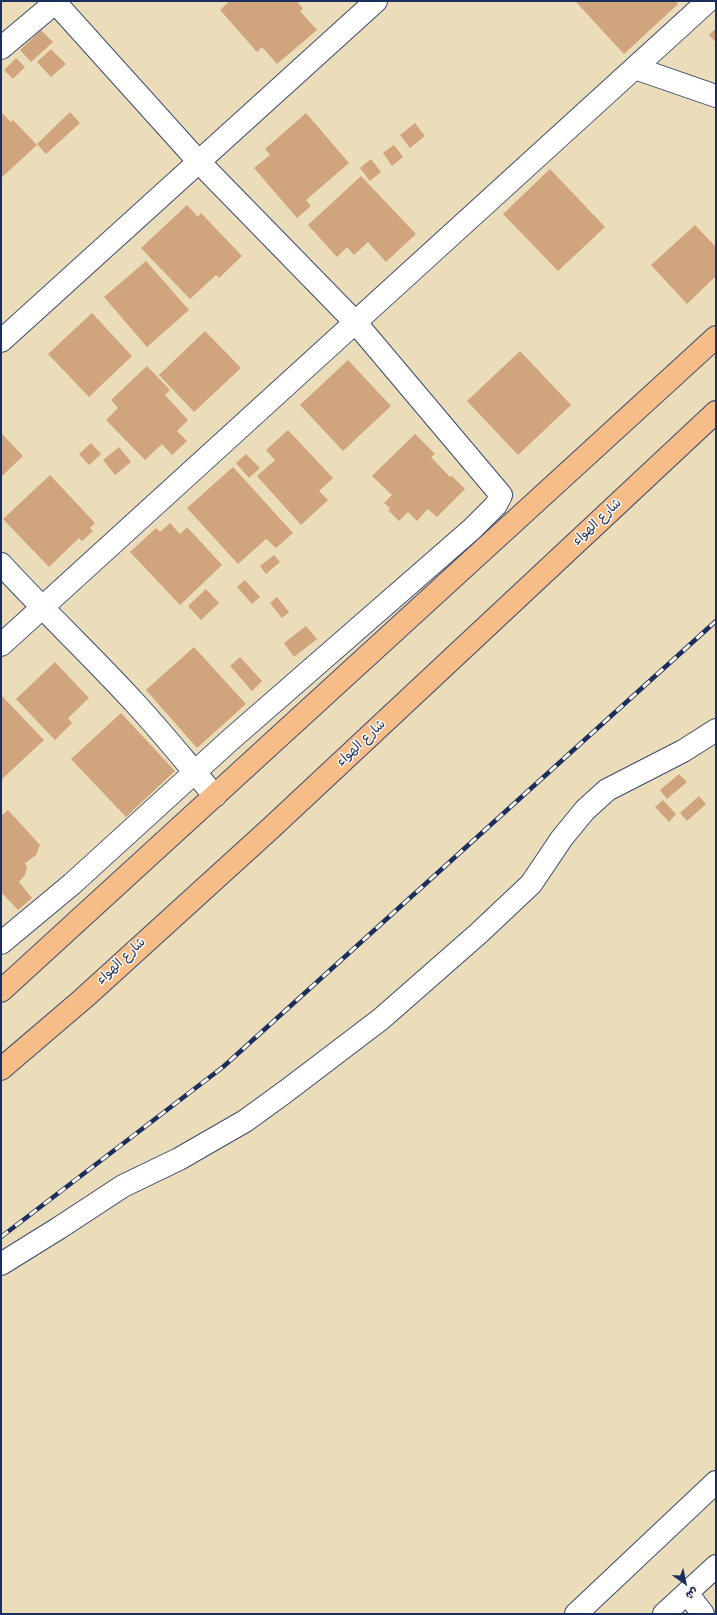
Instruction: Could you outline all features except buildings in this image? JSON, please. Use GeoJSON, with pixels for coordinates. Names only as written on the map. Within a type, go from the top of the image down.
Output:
{"type":"FeatureCollection","features":[{"type":"Feature","properties":{"kind":"main road"},"geometry":{"type":"LineString","coordinates":[[1,990],[130,871],[215,796],[716,336]]}},
{"type":"Feature","properties":{"kind":"main road","name":"شارع الهواء"},"geometry":{"type":"LineString","coordinates":[[1,1069],[84,998],[271,828],[716,412]]}},
{"type":"Feature","properties":{"kind":"street"},"geometry":{"type":"LineString","coordinates":[[1,341],[376,1]]}},
{"type":"Feature","properties":{"kind":"street"},"geometry":{"type":"LineString","coordinates":[[1,645],[708,1]]}},
{"type":"Feature","properties":{"kind":"street"},"geometry":{"type":"LineString","coordinates":[[1,48],[56,2],[199,162],[356,323],[501,495],[496,505],[472,529],[305,673],[72,884],[1,943]]}},
{"type":"Feature","properties":{"kind":"street"},"geometry":{"type":"LineString","coordinates":[[636,68],[716,96]]}},
{"type":"Feature","properties":{"kind":"street"},"geometry":{"type":"LineString","coordinates":[[1,564],[135,703],[215,796]]}},
{"type":"Feature","properties":{"kind":"street"},"geometry":{"type":"LineString","coordinates":[[1,1264],[123,1186],[179,1160],[246,1121],[285,1092],[381,1019],[485,928],[531,884],[562,838],[585,810],[607,790],[683,751],[716,730]]}},
{"type":"Feature","properties":{"kind":"street"},"geometry":{"type":"LineString","coordinates":[[576,1614],[714,1487]]}},
{"type":"Feature","properties":{"kind":"street"},"geometry":{"type":"LineString","coordinates":[[664,1614],[716,1566]]}},
{"type":"Feature","properties":{"kind":"street"},"geometry":{"type":"LineString","coordinates":[[687,1593],[703,1614]]}},
{"type":"Feature","properties":{"kind":"railway"},"geometry":{"type":"LineString","coordinates":[[1,1237],[223,1067],[716,621]]}}]}
